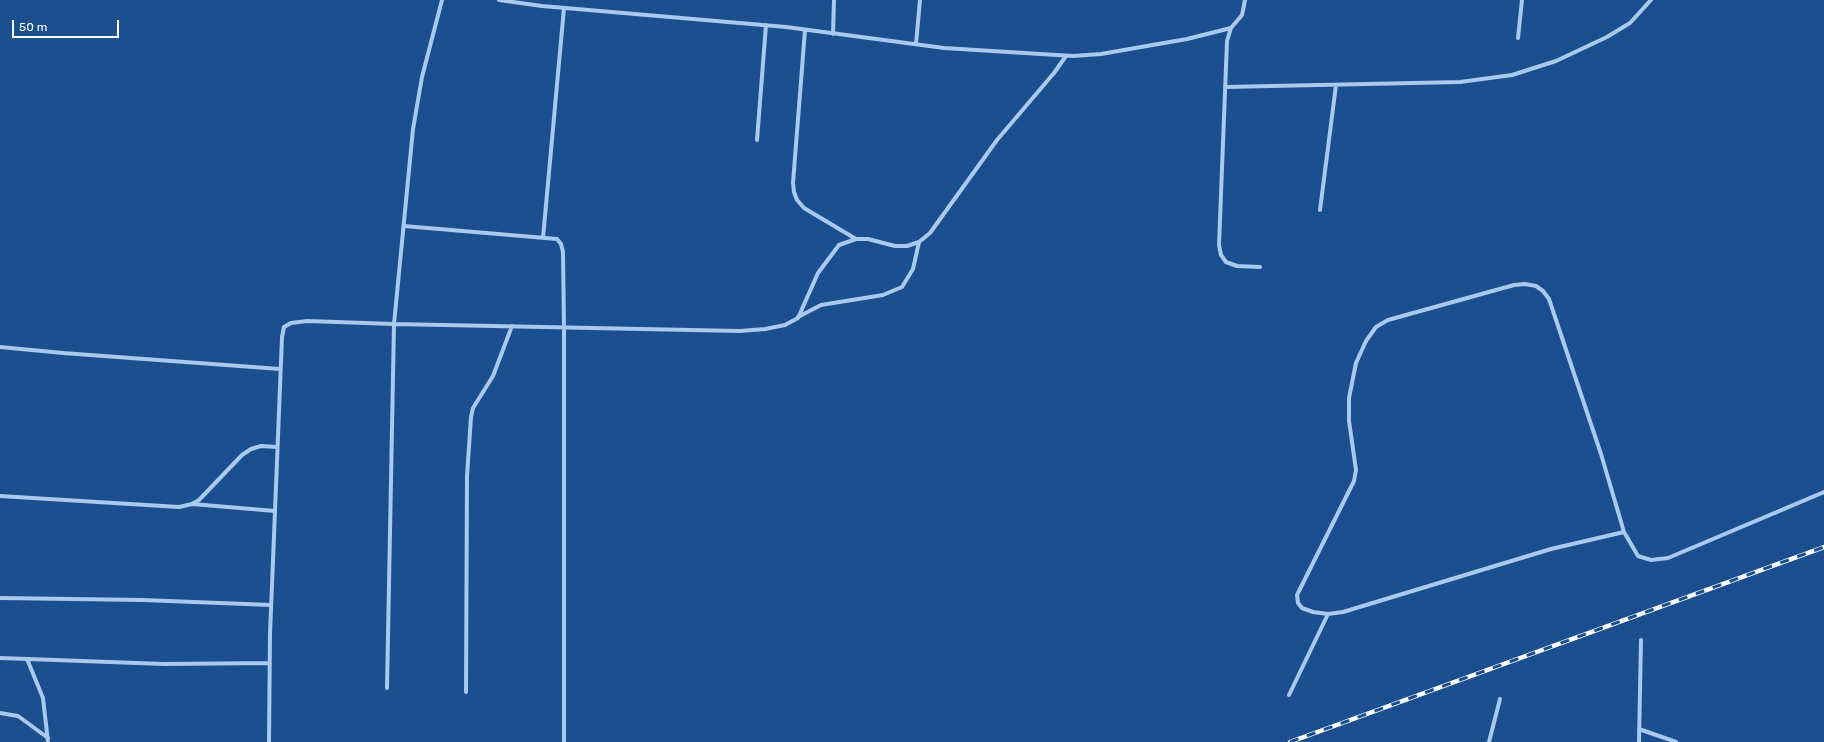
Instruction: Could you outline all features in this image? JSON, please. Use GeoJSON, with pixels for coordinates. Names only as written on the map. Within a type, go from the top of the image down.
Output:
{"type":"FeatureCollection","features":[{"type":"Feature","properties":{"kind":"street"},"geometry":{"type":"LineString","coordinates":[[387,688],[394,324],[413,129],[422,77],[442,0]]}},
{"type":"Feature","properties":{"kind":"street"},"geometry":{"type":"LineString","coordinates":[[499,0],[564,8],[766,25],[944,48],[1066,56],[1101,54],[1187,39],[1231,28]]}},
{"type":"Feature","properties":{"kind":"street"},"geometry":{"type":"LineString","coordinates":[[833,34],[834,0]]}},
{"type":"Feature","properties":{"kind":"street"},"geometry":{"type":"LineString","coordinates":[[916,44],[920,0]]}},
{"type":"Feature","properties":{"kind":"street"},"geometry":{"type":"LineString","coordinates":[[1245,0],[1242,15],[1231,28],[1227,41],[1223,184],[1219,245],[1226,262],[1237,266],[1260,267]]}},
{"type":"Feature","properties":{"kind":"street"},"geometry":{"type":"LineString","coordinates":[[1518,38],[1522,0]]}},
{"type":"Feature","properties":{"kind":"street"},"geometry":{"type":"LineString","coordinates":[[1225,88],[1460,82],[1512,75],[1556,61],[1607,37],[1630,23],[1651,0]]}},
{"type":"Feature","properties":{"kind":"street"},"geometry":{"type":"LineString","coordinates":[[543,238],[564,8]]}},
{"type":"Feature","properties":{"kind":"street"},"geometry":{"type":"LineString","coordinates":[[757,140],[766,25]]}},
{"type":"Feature","properties":{"kind":"street"},"geometry":{"type":"LineString","coordinates":[[805,30],[793,183],[794,192],[797,200],[804,208],[856,240]]}},
{"type":"Feature","properties":{"kind":"street"},"geometry":{"type":"LineString","coordinates":[[798,318],[810,288],[818,273],[839,245],[856,240],[868,239],[896,246],[907,246],[919,242],[930,233],[998,140],[1054,73],[1066,56]]}},
{"type":"Feature","properties":{"kind":"street"},"geometry":{"type":"LineString","coordinates":[[1320,210],[1336,85]]}},
{"type":"Feature","properties":{"kind":"street"},"geometry":{"type":"LineString","coordinates":[[404,226],[557,240],[561,244],[564,252],[564,742]]}},
{"type":"Feature","properties":{"kind":"street"},"geometry":{"type":"LineString","coordinates":[[269,742],[274,512],[280,369],[284,327],[291,323],[307,321],[740,331],[765,329],[785,325],[821,305],[884,295],[902,286],[913,269],[919,242]]}},
{"type":"Feature","properties":{"kind":"street"},"geometry":{"type":"LineString","coordinates":[[1624,532],[1551,549],[1343,612],[1328,614],[1314,612],[1302,608],[1298,603],[1297,595],[1354,481],[1356,470],[1349,421],[1349,398],[1356,363],[1366,341],[1376,327],[1388,320],[1514,286],[1525,284],[1536,286],[1543,291],[1553,310],[1601,454],[1624,532],[1638,556],[1651,560],[1668,558],[1824,492]]}},
{"type":"Feature","properties":{"kind":"street"},"geometry":{"type":"LineString","coordinates":[[466,692],[467,476],[471,417],[473,408],[493,376],[512,326]]}},
{"type":"Feature","properties":{"kind":"street"},"geometry":{"type":"LineString","coordinates":[[0,347],[63,354],[280,369]]}},
{"type":"Feature","properties":{"kind":"street"},"geometry":{"type":"LineString","coordinates":[[0,496],[180,507],[192,504],[199,500],[242,455],[251,449],[261,446],[277,447]]}},
{"type":"Feature","properties":{"kind":"street"},"geometry":{"type":"LineString","coordinates":[[192,504],[274,512]]}},
{"type":"Feature","properties":{"kind":"street"},"geometry":{"type":"LineString","coordinates":[[0,598],[144,600],[271,605]]}},
{"type":"Feature","properties":{"kind":"street"},"geometry":{"type":"LineString","coordinates":[[1289,695],[1328,614]]}},
{"type":"Feature","properties":{"kind":"street"},"geometry":{"type":"LineString","coordinates":[[1639,742],[1641,640]]}},
{"type":"Feature","properties":{"kind":"street"},"geometry":{"type":"LineString","coordinates":[[0,658],[164,664],[270,663]]}},
{"type":"Feature","properties":{"kind":"street"},"geometry":{"type":"LineString","coordinates":[[27,660],[43,698],[48,740]]}},
{"type":"Feature","properties":{"kind":"street"},"geometry":{"type":"LineString","coordinates":[[1489,742],[1500,699]]}},
{"type":"Feature","properties":{"kind":"street"},"geometry":{"type":"LineString","coordinates":[[0,713],[18,716],[48,740]]}},
{"type":"Feature","properties":{"kind":"street"},"geometry":{"type":"LineString","coordinates":[[1639,729],[1676,742]]}},
{"type":"Feature","properties":{"kind":"railway"},"geometry":{"type":"LineString","coordinates":[[1290,742],[1824,547]]}}]}
